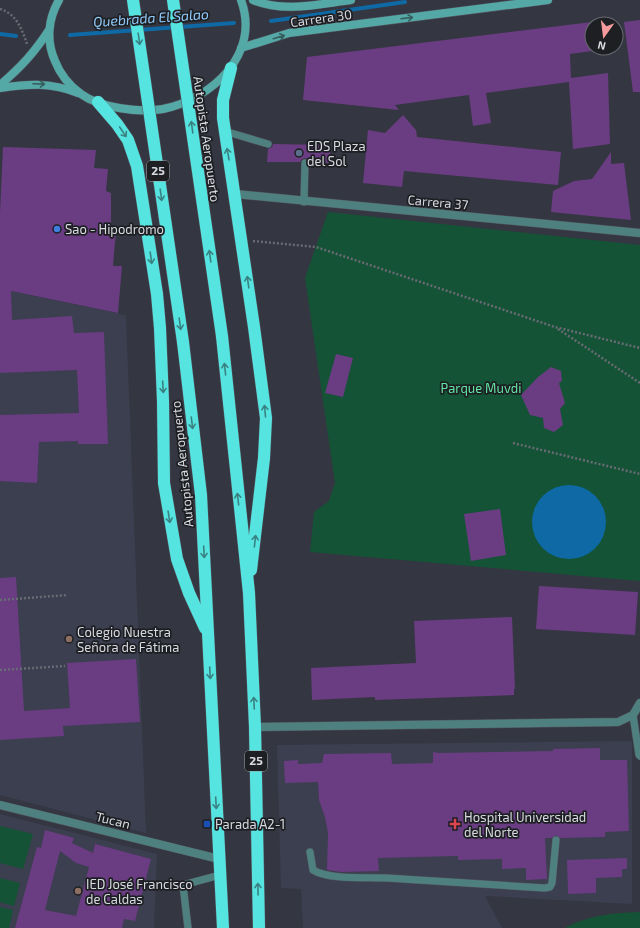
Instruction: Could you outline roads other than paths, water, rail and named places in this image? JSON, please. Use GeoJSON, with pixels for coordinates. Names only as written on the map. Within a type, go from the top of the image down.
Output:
{"type":"FeatureCollection","features":[{"type":"Feature","properties":{"kind":"highway","name":"Autopista Aeropuerto"},"geometry":{"type":"LineString","coordinates":[[133,0],[183,342],[201,495],[223,928]]}},
{"type":"Feature","properties":{"kind":"highway","name":"Autopista Aeropuerto"},"geometry":{"type":"LineString","coordinates":[[173,0],[222,336],[249,593],[255,727],[259,928]]}},
{"type":"Feature","properties":{"kind":"highway"},"geometry":{"type":"LineString","coordinates":[[231,68],[224,100],[224,130],[266,418],[264,458],[249,593]]}},
{"type":"Feature","properties":{"kind":"highway"},"geometry":{"type":"LineString","coordinates":[[98,102],[117,124],[128,140],[138,166],[157,294],[160,328],[164,483],[178,559],[189,593],[208,634]]}},
{"type":"Feature","properties":{"kind":"street"},"geometry":{"type":"LineString","coordinates":[[59,0],[54,10],[49,29],[50,48],[57,65],[70,84],[82,95]]}},
{"type":"Feature","properties":{"kind":"street"},"geometry":{"type":"LineString","coordinates":[[0,87],[27,84],[56,86],[98,102],[136,110],[164,108],[188,101],[221,79],[231,68],[241,48],[245,31],[241,0]]}},
{"type":"Feature","properties":{"kind":"street","name":"Carrera 30"},"geometry":{"type":"LineString","coordinates":[[253,0],[262,4],[286,8],[351,0]]}},
{"type":"Feature","properties":{"kind":"street","name":"Carrera 30"},"geometry":{"type":"LineString","coordinates":[[241,48],[289,34],[548,0]]}},
{"type":"Feature","properties":{"kind":"street"},"geometry":{"type":"LineString","coordinates":[[0,87],[34,52],[49,29]]}},
{"type":"Feature","properties":{"kind":"street","name":"Carrera 37"},"geometry":{"type":"LineString","coordinates":[[234,194],[304,202],[640,233]]}},
{"type":"Feature","properties":{"kind":"street"},"geometry":{"type":"LineString","coordinates":[[255,727],[618,722],[633,715],[640,703]]}},
{"type":"Feature","properties":{"kind":"street","name":"Tucan"},"geometry":{"type":"LineString","coordinates":[[0,805],[219,859]]}},
{"type":"Feature","properties":{"kind":"lane"},"geometry":{"type":"LineString","coordinates":[[224,130],[268,144]]}},
{"type":"Feature","properties":{"kind":"lane"},"geometry":{"type":"LineString","coordinates":[[304,202],[305,162]]}},
{"type":"Feature","properties":{"kind":"lane"},"geometry":{"type":"LineString","coordinates":[[633,715],[640,756]]}},
{"type":"Feature","properties":{"kind":"lane"},"geometry":{"type":"LineString","coordinates":[[310,852],[313,870],[330,876],[545,888],[550,887],[552,883],[556,840]]}},
{"type":"Feature","properties":{"kind":"lane"},"geometry":{"type":"LineString","coordinates":[[188,928],[183,885],[220,875]]}},
{"type":"Feature","properties":{"kind":"water"},"geometry":{"type":"Polygon","coordinates":[[[562,485],[576,485],[590,491],[600,501],[606,515],[606,529],[600,543],[590,553],[576,559],[562,559],[548,553],[538,543],[532,529],[532,515],[538,501],[548,491],[562,485]]]}},
{"type":"Feature","properties":{"kind":"waterway","name":"Quebrada El Salao"},"geometry":{"type":"LineString","coordinates":[[271,21],[405,2]]}},
{"type":"Feature","properties":{"kind":"waterway","name":"Quebrada El Salao"},"geometry":{"type":"LineString","coordinates":[[70,35],[234,23]]}},
{"type":"Feature","properties":{"kind":"waterway"},"geometry":{"type":"LineString","coordinates":[[0,34],[16,36]]}},
{"type":"Feature","properties":{"kind":"place","name":"EDS Plaza del Sol"},"geometry":{"type":"Point","coordinates":[299,153]}},
{"type":"Feature","properties":{"kind":"place","name":"Sao - Hipodromo"},"geometry":{"type":"Point","coordinates":[57,229]}},
{"type":"Feature","properties":{"kind":"place","name":"Colegio Nuestra Señora de Fátima"},"geometry":{"type":"Point","coordinates":[69,639]}},
{"type":"Feature","properties":{"kind":"place","name":"Parada A2-1"},"geometry":{"type":"Point","coordinates":[207,824]}},
{"type":"Feature","properties":{"kind":"place","name":"Hospital Universidad del Norte"},"geometry":{"type":"Point","coordinates":[455,824]}},
{"type":"Feature","properties":{"kind":"place","name":"IED José Francisco de Caldas"},"geometry":{"type":"Point","coordinates":[78,891]}},
{"type":"Feature","properties":{"kind":"park label","name":"Parque Muvdi"},"geometry":{"type":"Point","coordinates":[481,388]}}]}
